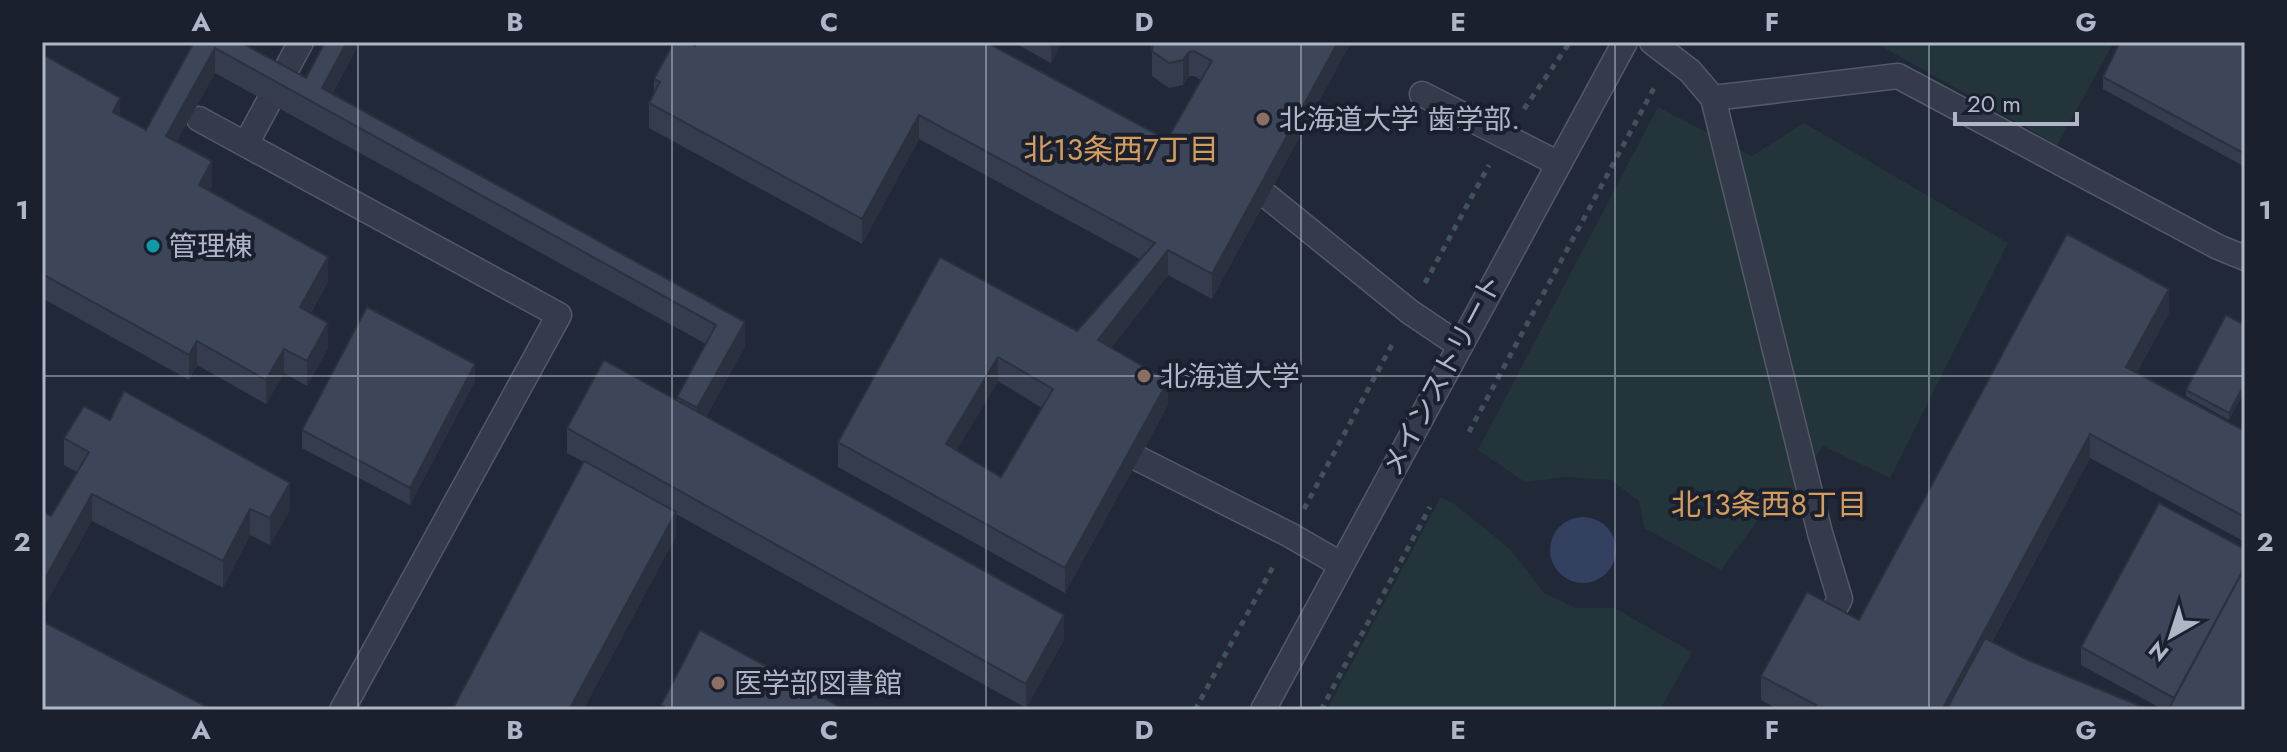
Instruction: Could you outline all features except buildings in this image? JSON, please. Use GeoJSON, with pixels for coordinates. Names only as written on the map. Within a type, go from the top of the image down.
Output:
{"type":"FeatureCollection","features":[{"type":"Feature","properties":{"kind":"lane"},"geometry":{"type":"LineString","coordinates":[[246,144],[301,42]]}},
{"type":"Feature","properties":{"kind":"lane","name":"メインストリート"},"geometry":{"type":"LineString","coordinates":[[1263,710],[1625,42]]}},
{"type":"Feature","properties":{"kind":"lane"},"geometry":{"type":"LineString","coordinates":[[1652,42],[1690,71],[1713,98],[1820,533],[1840,599],[1810,653]]}},
{"type":"Feature","properties":{"kind":"lane"},"geometry":{"type":"LineString","coordinates":[[1713,98],[1898,76],[2218,247],[2245,258]]}},
{"type":"Feature","properties":{"kind":"lane"},"geometry":{"type":"LineString","coordinates":[[1422,94],[1557,163]]}},
{"type":"Feature","properties":{"kind":"lane"},"geometry":{"type":"LineString","coordinates":[[199,119],[559,315],[342,710]]}},
{"type":"Feature","properties":{"kind":"lane"},"geometry":{"type":"LineString","coordinates":[[1267,196],[1410,312],[1459,345]]}},
{"type":"Feature","properties":{"kind":"lane"},"geometry":{"type":"LineString","coordinates":[[1139,459],[1290,535],[1340,564]]}},
{"type":"Feature","properties":{"kind":"path"},"geometry":{"type":"LineString","coordinates":[[1195,710],[1505,136],[1570,42]]}},
{"type":"Feature","properties":{"kind":"path"},"geometry":{"type":"LineString","coordinates":[[1469,432],[1654,88]]}},
{"type":"Feature","properties":{"kind":"path"},"geometry":{"type":"LineString","coordinates":[[1321,710],[1430,507]]}},
{"type":"Feature","properties":{"kind":"shaded area"},"geometry":{"type":"Polygon","coordinates":[[[1874,42],[2114,42],[2057,145],[1874,42]]]}},
{"type":"Feature","properties":{"kind":"shaded area"},"geometry":{"type":"Polygon","coordinates":[[[1658,107],[1752,156],[1804,123],[2008,243],[1890,478],[1823,446],[1788,497],[1764,512],[1721,570],[1644,528],[1639,501],[1611,480],[1566,477],[1525,482],[1478,450],[1658,107]]]}},
{"type":"Feature","properties":{"kind":"shaded area"},"geometry":{"type":"Polygon","coordinates":[[[1441,497],[1453,503],[1510,549],[1544,593],[1576,608],[1614,608],[1692,652],[1660,710],[1327,710],[1441,497]]]}},
{"type":"Feature","properties":{"kind":"water"},"geometry":{"type":"Polygon","coordinates":[[[1583,517],[1596,520],[1606,527],[1613,537],[1616,550],[1613,563],[1606,573],[1596,580],[1583,583],[1570,580],[1560,573],[1553,563],[1550,550],[1553,537],[1560,527],[1570,520],[1583,517]]]}},
{"type":"Feature","properties":{"kind":"place","name":"北海道大学 歯学部."},"geometry":{"type":"Point","coordinates":[1263,119]}},
{"type":"Feature","properties":{"kind":"place","name":"管理棟"},"geometry":{"type":"Point","coordinates":[153,246]}},
{"type":"Feature","properties":{"kind":"place","name":"北海道大学"},"geometry":{"type":"Point","coordinates":[1144,376]}},
{"type":"Feature","properties":{"kind":"place","name":"医学部図書館"},"geometry":{"type":"Point","coordinates":[718,683]}},
{"type":"Feature","properties":{"kind":"district","name":"北13条西7丁目"},"geometry":{"type":"Point","coordinates":[1121,149]}},
{"type":"Feature","properties":{"kind":"district","name":"北13条西8丁目"},"geometry":{"type":"Point","coordinates":[1769,504]}}]}
